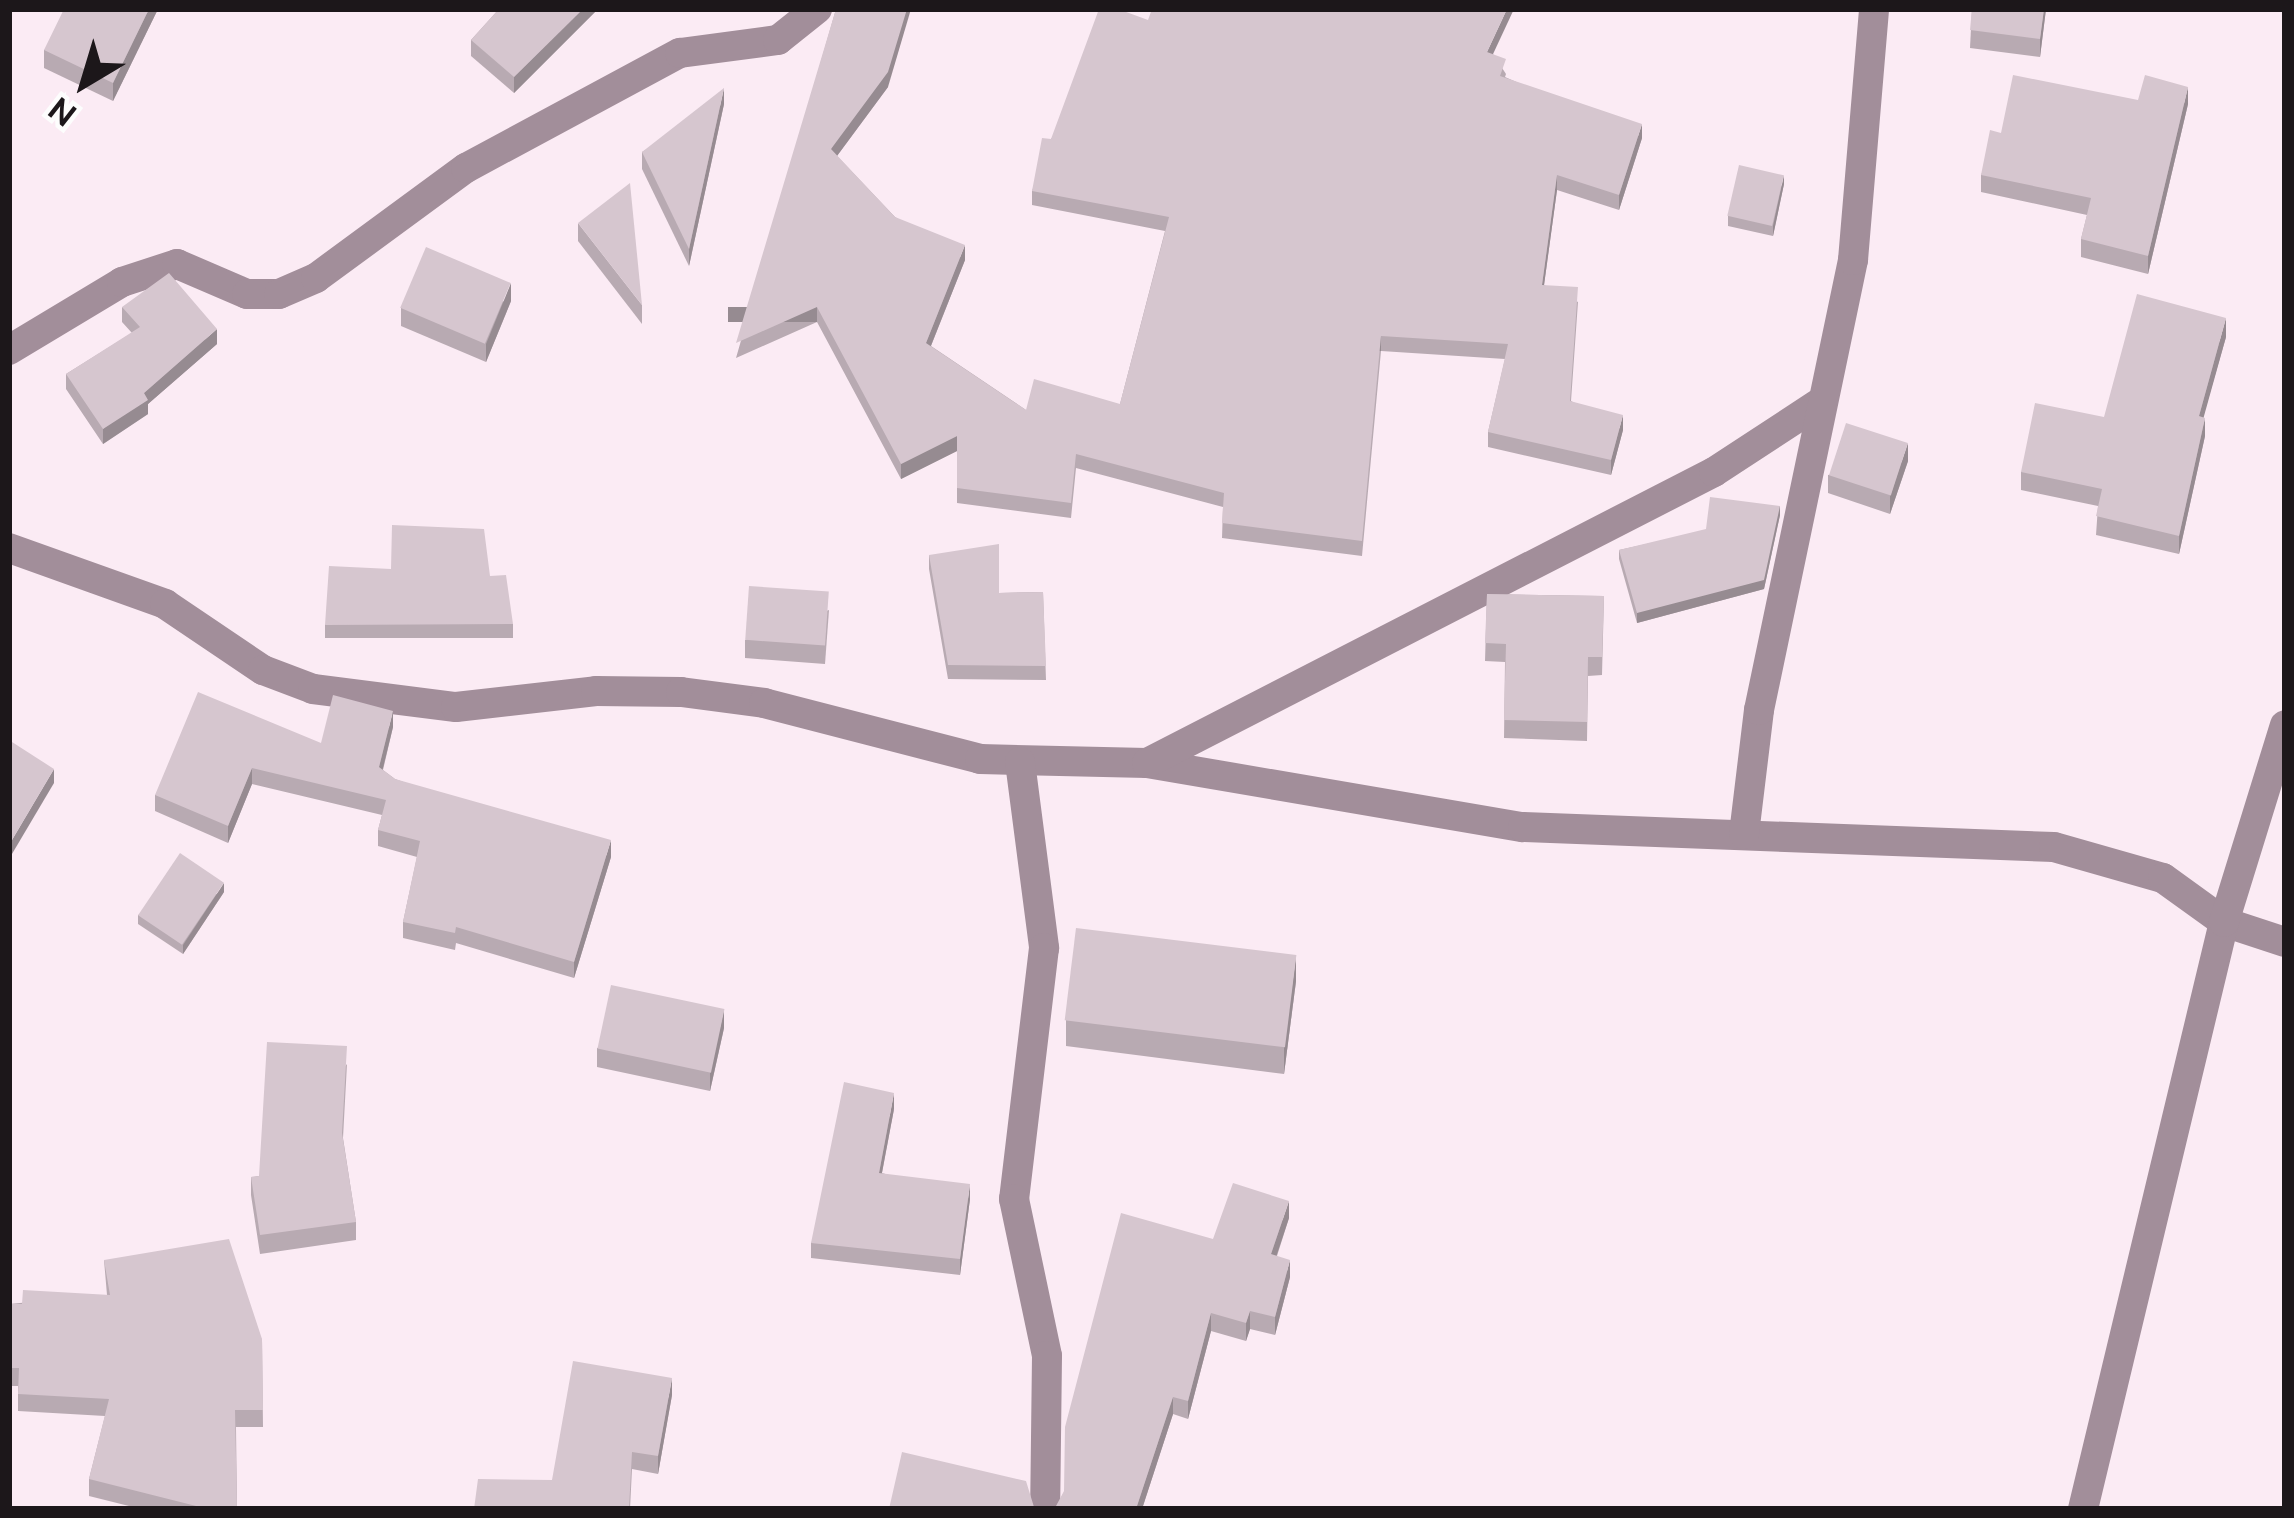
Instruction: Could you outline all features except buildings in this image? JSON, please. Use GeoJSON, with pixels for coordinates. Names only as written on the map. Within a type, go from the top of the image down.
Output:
{"type":"FeatureCollection","features":[{"type":"Feature","properties":{"kind":"street"},"geometry":{"type":"LineString","coordinates":[[9,350],[122,282],[177,264],[247,294],[279,294],[316,278],[466,168],[680,53],[778,40],[817,9]]}},
{"type":"Feature","properties":{"kind":"street"},"geometry":{"type":"LineString","coordinates":[[1744,834],[1759,710],[1818,404],[1853,260],[1874,9]]}},
{"type":"Feature","properties":{"kind":"street"},"geometry":{"type":"LineString","coordinates":[[1148,763],[1714,472],[1818,404]]}},
{"type":"Feature","properties":{"kind":"street"},"geometry":{"type":"LineString","coordinates":[[9,548],[165,604],[262,670],[313,689],[456,707],[596,691],[681,692],[764,703],[1020,762],[1148,763],[1523,827],[2054,847],[2163,878],[2224,922],[2285,942]]}},
{"type":"Feature","properties":{"kind":"street"},"geometry":{"type":"LineString","coordinates":[[2083,1509],[2224,922],[2285,725]]}},
{"type":"Feature","properties":{"kind":"street"},"geometry":{"type":"LineString","coordinates":[[1020,762],[1044,948],[1014,1199],[1046,1356],[1045,1509]]}}]}
